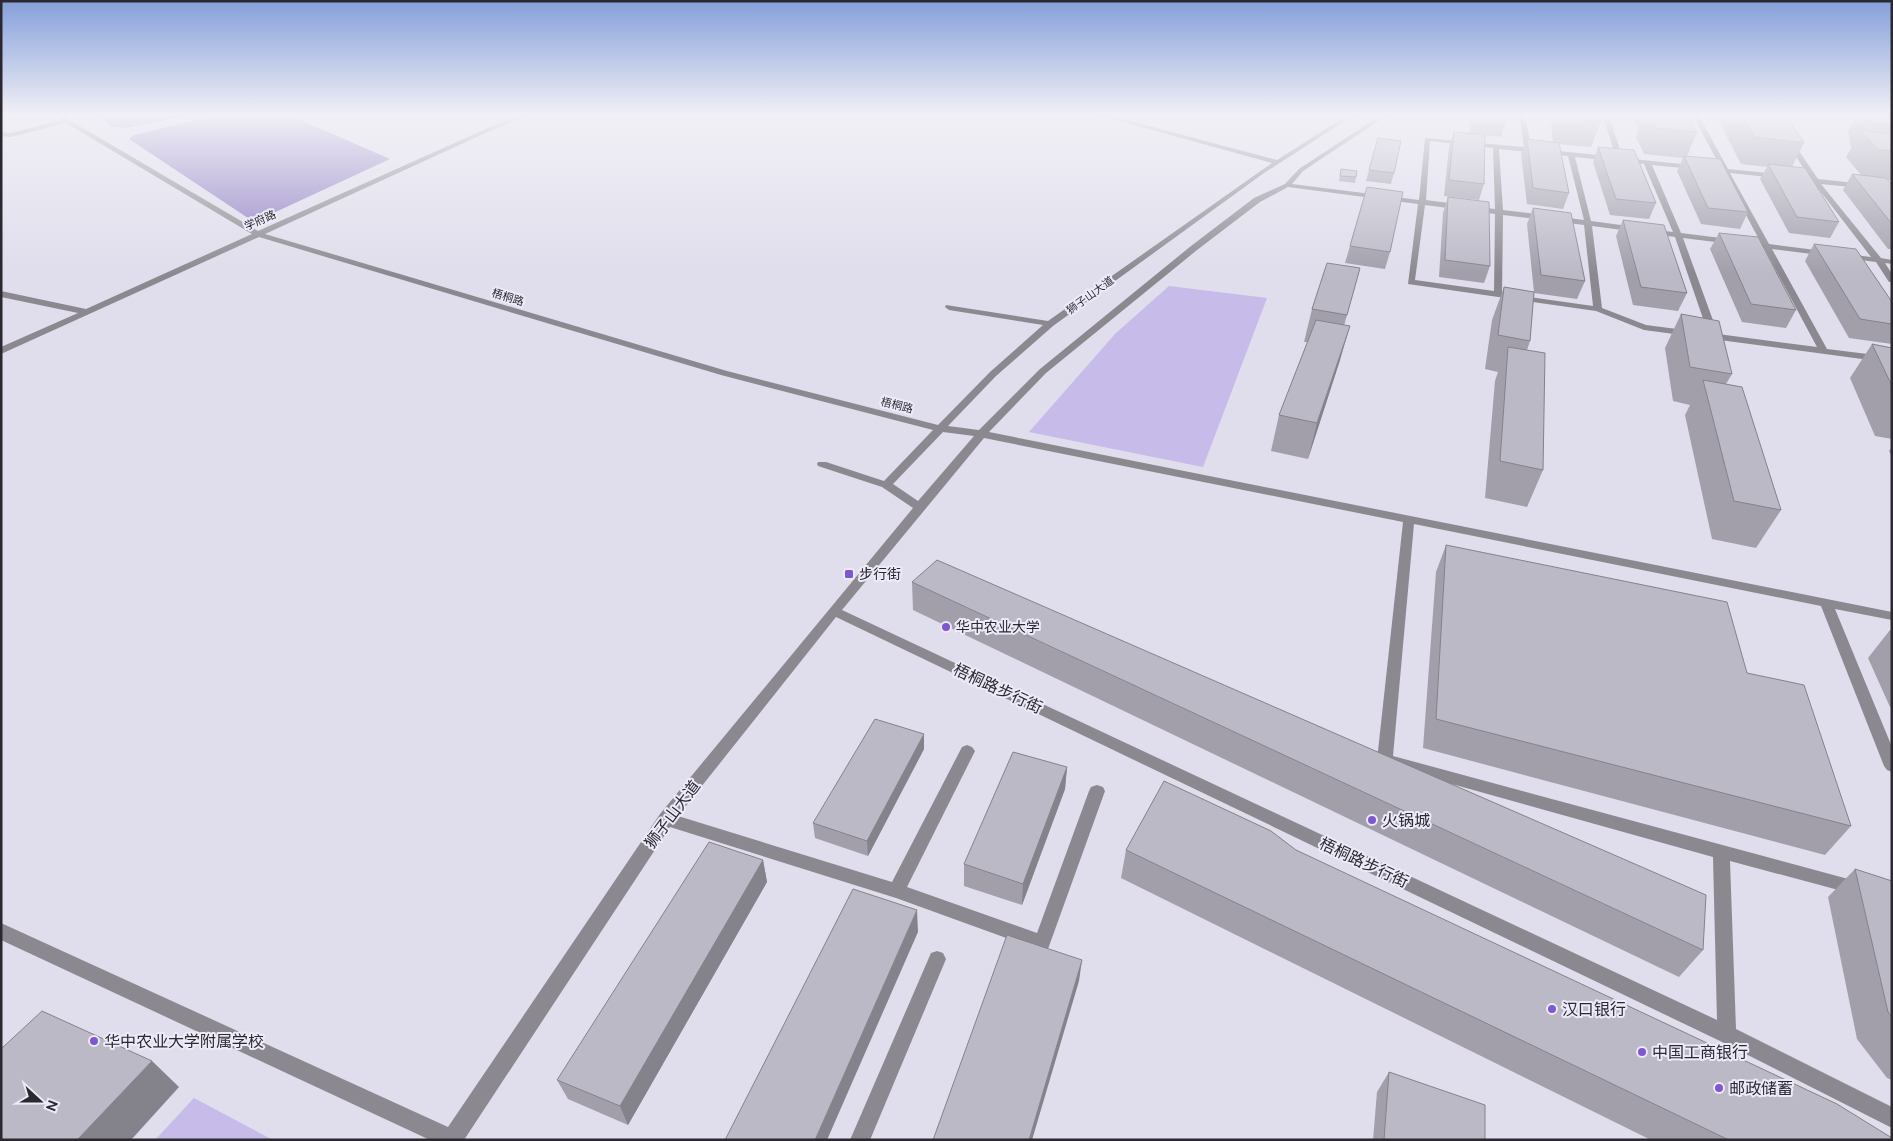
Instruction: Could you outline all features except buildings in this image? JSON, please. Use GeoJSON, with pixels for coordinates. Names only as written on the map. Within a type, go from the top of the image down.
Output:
{"type":"FeatureCollection","features":[{"type":"Feature","properties":{"kind":"street","name":"梧桐路"},"geometry":{"type":"LineString","coordinates":[[144,167],[257,234],[724,373],[939,428],[981,434],[1892,616]]}},
{"type":"Feature","properties":{"kind":"street","name":"学府路"},"geometry":{"type":"LineString","coordinates":[[1,351],[405,167]]}},
{"type":"Feature","properties":{"kind":"street","name":"狮子山大道"},"geometry":{"type":"LineString","coordinates":[[886,485],[992,374],[1050,324],[1270,167]]}},
{"type":"Feature","properties":{"kind":"street","name":"狮子山大道"},"geometry":{"type":"LineString","coordinates":[[452,1140],[666,819],[919,507],[981,434],[1043,371],[1101,323],[1194,248],[1257,200],[1287,185],[1305,167]]}},
{"type":"Feature","properties":{"kind":"street"},"geometry":{"type":"LineString","coordinates":[[1425,167],[1411,282],[1598,309],[1644,327],[1892,360]]}},
{"type":"Feature","properties":{"kind":"street"},"geometry":{"type":"LineString","coordinates":[[1497,167],[1499,212],[1498,294]]}},
{"type":"Feature","properties":{"kind":"street"},"geometry":{"type":"LineString","coordinates":[[1574,167],[1588,223],[1598,309]]}},
{"type":"Feature","properties":{"kind":"street"},"geometry":{"type":"LineString","coordinates":[[1649,167],[1678,234],[1714,336]]}},
{"type":"Feature","properties":{"kind":"street"},"geometry":{"type":"LineString","coordinates":[[1698,167],[1891,190]]}},
{"type":"Feature","properties":{"kind":"street"},"geometry":{"type":"LineString","coordinates":[[1724,167],[1823,350]]}},
{"type":"Feature","properties":{"kind":"street"},"geometry":{"type":"LineString","coordinates":[[1806,167],[1892,280]]}},
{"type":"Feature","properties":{"kind":"street"},"geometry":{"type":"LineString","coordinates":[[1287,185],[1892,262]]}},
{"type":"Feature","properties":{"kind":"street"},"geometry":{"type":"LineString","coordinates":[[1,294],[87,312]]}},
{"type":"Feature","properties":{"kind":"street"},"geometry":{"type":"LineString","coordinates":[[949,308],[1050,324]]}},
{"type":"Feature","properties":{"kind":"street"},"geometry":{"type":"LineString","coordinates":[[822,464],[886,485],[919,507]]}},
{"type":"Feature","properties":{"kind":"street"},"geometry":{"type":"LineString","coordinates":[[1408,520],[1385,760],[1873,892]]}},
{"type":"Feature","properties":{"kind":"street"},"geometry":{"type":"LineString","coordinates":[[1826,603],[1892,766]]}},
{"type":"Feature","properties":{"kind":"street","name":"梧桐路步行街"},"geometry":{"type":"LineString","coordinates":[[834,611],[1727,1034],[1892,1118]]}},
{"type":"Feature","properties":{"kind":"street"},"geometry":{"type":"LineString","coordinates":[[896,891],[967,751]]}},
{"type":"Feature","properties":{"kind":"street"},"geometry":{"type":"LineString","coordinates":[[666,819],[896,891],[1042,944],[1097,791]]}},
{"type":"Feature","properties":{"kind":"street"},"geometry":{"type":"LineString","coordinates":[[1721,852],[1727,1034]]}},
{"type":"Feature","properties":{"kind":"street"},"geometry":{"type":"LineString","coordinates":[[1,931],[452,1140]]}},
{"type":"Feature","properties":{"kind":"street"},"geometry":{"type":"LineString","coordinates":[[860,1140],[938,959]]}},
{"type":"Feature","properties":{"kind":"shaded area"},"geometry":{"type":"Polygon","coordinates":[[[172,167],[372,167],[254,222],[172,167]]]}},
{"type":"Feature","properties":{"kind":"shaded area"},"geometry":{"type":"Polygon","coordinates":[[[1169,286],[1267,298],[1203,467],[1029,432],[1115,334],[1169,286]]]}},
{"type":"Feature","properties":{"kind":"shaded area"},"geometry":{"type":"Polygon","coordinates":[[[194,1098],[273,1140],[155,1140],[194,1098]]]}},
{"type":"Feature","properties":{"kind":"place","name":"步行街"},"geometry":{"type":"Point","coordinates":[849,574]}},
{"type":"Feature","properties":{"kind":"place","name":"华中农业大学"},"geometry":{"type":"Point","coordinates":[946,627]}},
{"type":"Feature","properties":{"kind":"place","name":"火锅城"},"geometry":{"type":"Point","coordinates":[1372,820]}},
{"type":"Feature","properties":{"kind":"place","name":"汉口银行"},"geometry":{"type":"Point","coordinates":[1552,1009]}},
{"type":"Feature","properties":{"kind":"place","name":"华中农业大学附属学校"},"geometry":{"type":"Point","coordinates":[94,1041]}},
{"type":"Feature","properties":{"kind":"place","name":"中国工商银行"},"geometry":{"type":"Point","coordinates":[1642,1052]}},
{"type":"Feature","properties":{"kind":"place","name":"邮政储蓄"},"geometry":{"type":"Point","coordinates":[1719,1088]}}]}
